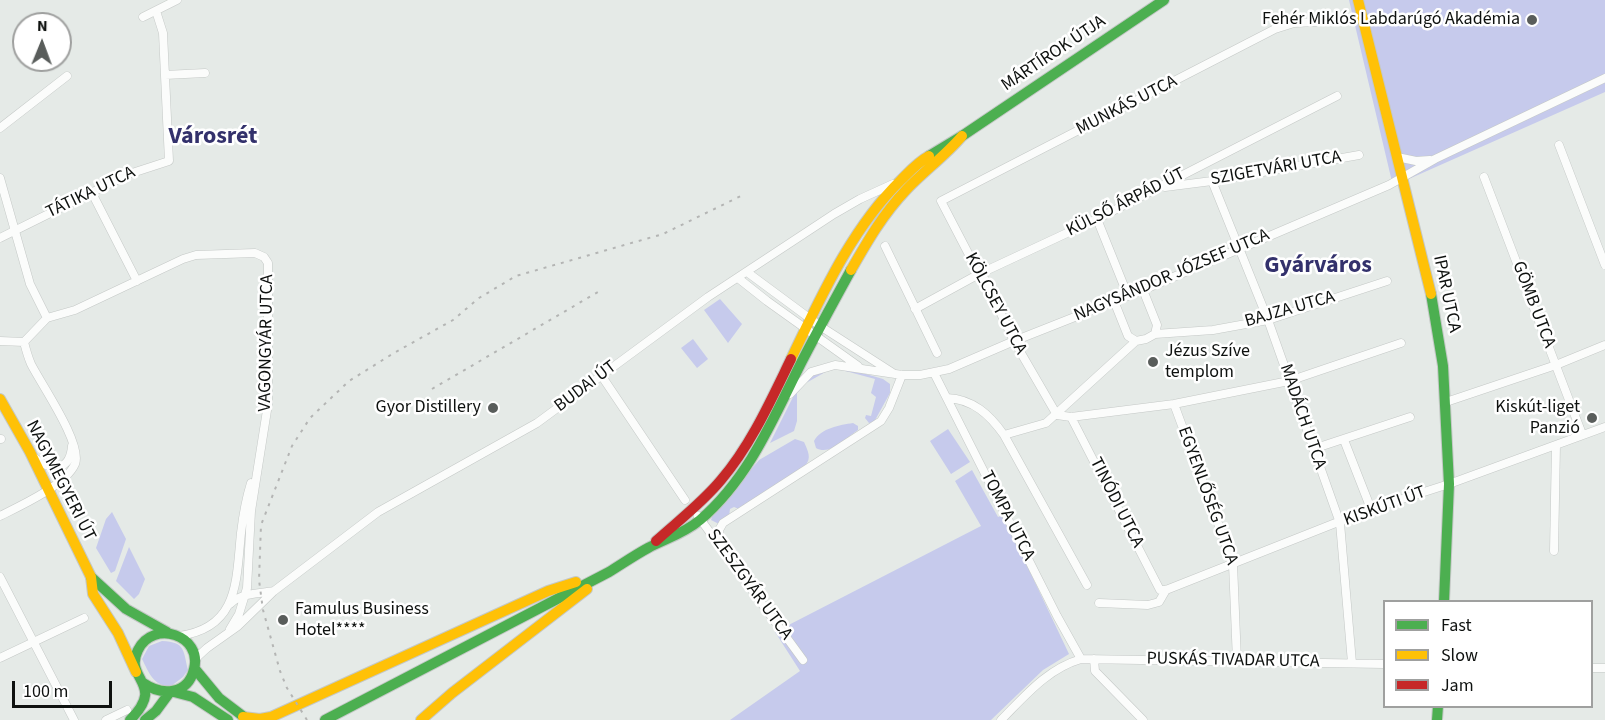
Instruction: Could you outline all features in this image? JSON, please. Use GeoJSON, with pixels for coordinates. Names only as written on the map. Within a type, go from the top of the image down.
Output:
{"type":"FeatureCollection","features":[{"type":"Feature","properties":{"kind":"main road","name":"MÁRTÍROK ÚTJA"},"geometry":{"type":"LineString","coordinates":[[813,327],[856,236],[897,182],[947,142],[962,136],[1164,0]]}},
{"type":"Feature","properties":{"kind":"main road","name":"IPAR UTCA"},"geometry":{"type":"LineString","coordinates":[[1358,0],[1430,288],[1443,366],[1449,484],[1444,600]]}},
{"type":"Feature","properties":{"kind":"main road","name":"MÁRTÍROK ÚTJA"},"geometry":{"type":"LineString","coordinates":[[813,327],[882,218],[905,191],[962,136]]}},
{"type":"Feature","properties":{"kind":"main road"},"geometry":{"type":"LineString","coordinates":[[325,720],[609,572],[648,548],[726,493],[749,464],[778,408],[813,327]]}},
{"type":"Feature","properties":{"kind":"main road"},"geometry":{"type":"LineString","coordinates":[[697,514],[738,456],[813,327]]}},
{"type":"Feature","properties":{"kind":"main road","name":"NAGYMEGYERI ÚT"},"geometry":{"type":"LineString","coordinates":[[0,399],[30,452],[91,577],[93,594],[118,633],[136,672]]}},
{"type":"Feature","properties":{"kind":"main road"},"geometry":{"type":"LineString","coordinates":[[128,715],[146,699],[146,691],[136,672],[135,655],[144,640],[159,633],[167,632],[179,636],[190,645],[195,664],[209,687],[221,700],[246,718],[260,719],[271,717],[548,591],[609,572]]}},
{"type":"Feature","properties":{"kind":"main road"},"geometry":{"type":"LineString","coordinates":[[422,719],[452,693],[609,572]]}},
{"type":"Feature","properties":{"kind":"main road","name":"NAGYMEGYERI ÚT"},"geometry":{"type":"LineString","coordinates":[[91,577],[103,585],[114,600],[128,611],[155,623],[167,632]]}},
{"type":"Feature","properties":{"kind":"main road"},"geometry":{"type":"LineString","coordinates":[[145,720],[172,692],[185,685],[195,664]]}},
{"type":"Feature","properties":{"kind":"main road"},"geometry":{"type":"LineString","coordinates":[[143,683],[158,692],[172,692],[193,697],[228,720]]}},
{"type":"Feature","properties":{"kind":"street"},"geometry":{"type":"LineString","coordinates":[[143,17],[177,0]]}},
{"type":"Feature","properties":{"kind":"street"},"geometry":{"type":"LineString","coordinates":[[156,11],[163,33],[165,75],[205,73]]}},
{"type":"Feature","properties":{"kind":"street","name":"MUNKÁS UTCA"},"geometry":{"type":"LineString","coordinates":[[941,201],[1275,29],[1294,23],[1316,22]]}},
{"type":"Feature","properties":{"kind":"street","name":"TÁTIKA UTCA"},"geometry":{"type":"LineString","coordinates":[[0,238],[142,169],[168,161],[165,75]]}},
{"type":"Feature","properties":{"kind":"street"},"geometry":{"type":"LineString","coordinates":[[0,128],[68,76]]}},
{"type":"Feature","properties":{"kind":"street","name":"NAGYSÁNDOR JÓZSEF UTCA"},"geometry":{"type":"LineString","coordinates":[[859,367],[876,372],[920,375],[949,369],[1143,290],[1389,184],[1435,159],[1605,78]]}},
{"type":"Feature","properties":{"kind":"street","name":"KÜLSŐ ÁRPÁD ÚT"},"geometry":{"type":"LineString","coordinates":[[915,309],[979,274],[1097,219],[1337,96]]}},
{"type":"Feature","properties":{"kind":"street"},"geometry":{"type":"LineString","coordinates":[[1559,145],[1605,265]]}},
{"type":"Feature","properties":{"kind":"street","name":"SZIGETVÁRI UTCA"},"geometry":{"type":"LineString","coordinates":[[1157,188],[1212,181],[1359,155]]}},
{"type":"Feature","properties":{"kind":"street"},"geometry":{"type":"LineString","coordinates":[[1397,157],[1416,161],[1435,159]]}},
{"type":"Feature","properties":{"kind":"street","name":"GÖMB UTCA"},"geometry":{"type":"LineString","coordinates":[[1484,177],[1582,434]]}},
{"type":"Feature","properties":{"kind":"street"},"geometry":{"type":"LineString","coordinates":[[0,178],[32,291],[47,318]]}},
{"type":"Feature","properties":{"kind":"street","name":"MADÁCH UTCA"},"geometry":{"type":"LineString","coordinates":[[1212,181],[1268,320],[1340,523],[1352,663]]}},
{"type":"Feature","properties":{"kind":"street","name":"BUDAI ÚT"},"geometry":{"type":"LineString","coordinates":[[195,664],[274,591],[378,512],[537,423],[694,306],[860,199],[897,182]]}},
{"type":"Feature","properties":{"kind":"street"},"geometry":{"type":"LineString","coordinates":[[0,341],[24,342],[47,318],[75,310],[137,281],[92,192]]}},
{"type":"Feature","properties":{"kind":"street","name":"KÖLCSEY UTCA"},"geometry":{"type":"LineString","coordinates":[[941,201],[979,274],[984,278],[1014,341],[1057,415]]}},
{"type":"Feature","properties":{"kind":"street"},"geometry":{"type":"LineString","coordinates":[[1097,219],[1128,296]]}},
{"type":"Feature","properties":{"kind":"street"},"geometry":{"type":"LineString","coordinates":[[885,246],[937,353]]}},
{"type":"Feature","properties":{"kind":"street","name":"VAGONGYÁR UTCA"},"geometry":{"type":"LineString","coordinates":[[137,281],[196,255],[255,253],[264,257],[268,263],[268,404],[258,459],[245,596]]}},
{"type":"Feature","properties":{"kind":"street"},"geometry":{"type":"LineString","coordinates":[[747,272],[859,367]]}},
{"type":"Feature","properties":{"kind":"street"},"geometry":{"type":"LineString","coordinates":[[721,547],[719,530],[728,520],[881,422],[889,408],[898,374],[813,327],[738,278]]}},
{"type":"Feature","properties":{"kind":"street","name":"BAJZA UTCA"},"geometry":{"type":"LineString","coordinates":[[1136,341],[1155,334],[1213,330],[1268,320],[1387,281]]}},
{"type":"Feature","properties":{"kind":"street"},"geometry":{"type":"LineString","coordinates":[[1143,290],[1157,325],[1155,334]]}},
{"type":"Feature","properties":{"kind":"street"},"geometry":{"type":"LineString","coordinates":[[1004,435],[1046,423],[1136,341],[1128,336],[1114,302]]}},
{"type":"Feature","properties":{"kind":"street"},"geometry":{"type":"LineString","coordinates":[[3,514],[47,490],[75,464],[76,448],[31,364],[24,342]]}},
{"type":"Feature","properties":{"kind":"street"},"geometry":{"type":"LineString","coordinates":[[1057,415],[1071,417],[1174,404],[1289,381],[1401,343]]}},
{"type":"Feature","properties":{"kind":"street"},"geometry":{"type":"LineString","coordinates":[[1446,402],[1556,365],[1605,345]]}},
{"type":"Feature","properties":{"kind":"street"},"geometry":{"type":"LineString","coordinates":[[778,408],[811,372],[835,365],[859,367]]}},
{"type":"Feature","properties":{"kind":"street","name":"TOMPA UTCA"},"geometry":{"type":"LineString","coordinates":[[934,373],[1081,659]]}},
{"type":"Feature","properties":{"kind":"street"},"geometry":{"type":"LineString","coordinates":[[601,375],[685,500]]}},
{"type":"Feature","properties":{"kind":"street"},"geometry":{"type":"LineString","coordinates":[[948,398],[960,398],[992,417],[1087,585]]}},
{"type":"Feature","properties":{"kind":"street","name":"EGYENLŐSÉG UTCA"},"geometry":{"type":"LineString","coordinates":[[1174,404],[1233,564],[1237,661]]}},
{"type":"Feature","properties":{"kind":"street","name":"TINÓDI UTCA"},"geometry":{"type":"LineString","coordinates":[[1071,417],[1163,590]]}},
{"type":"Feature","properties":{"kind":"street"},"geometry":{"type":"LineString","coordinates":[[1313,450],[1410,417]]}},
{"type":"Feature","properties":{"kind":"street","name":"KISKÚTI ÚT"},"geometry":{"type":"LineString","coordinates":[[1099,603],[1148,604],[1159,602],[1163,590],[1371,509],[1449,484],[1605,427]]}},
{"type":"Feature","properties":{"kind":"street"},"geometry":{"type":"LineString","coordinates":[[30,452],[47,466],[55,468],[61,466],[66,463],[71,453],[72,442],[69,433]]}},
{"type":"Feature","properties":{"kind":"street"},"geometry":{"type":"LineString","coordinates":[[1344,440],[1371,509]]}},
{"type":"Feature","properties":{"kind":"street"},"geometry":{"type":"LineString","coordinates":[[1554,551],[1556,445]]}},
{"type":"Feature","properties":{"kind":"street","name":"VAGONGYÁR UTCA"},"geometry":{"type":"LineString","coordinates":[[229,605],[237,580],[245,504],[258,459]]}},
{"type":"Feature","properties":{"kind":"street","name":"SZESZGYÁR UTCA"},"geometry":{"type":"LineString","coordinates":[[697,514],[803,660]]}},
{"type":"Feature","properties":{"kind":"street"},"geometry":{"type":"LineString","coordinates":[[0,577],[74,720]]}},
{"type":"Feature","properties":{"kind":"street"},"geometry":{"type":"LineString","coordinates":[[237,580],[239,592],[249,602],[262,604]]}},
{"type":"Feature","properties":{"kind":"street"},"geometry":{"type":"LineString","coordinates":[[247,580],[257,592]]}},
{"type":"Feature","properties":{"kind":"street"},"geometry":{"type":"LineString","coordinates":[[179,636],[194,634],[207,628],[223,615],[234,600],[257,592],[274,591]]}},
{"type":"Feature","properties":{"kind":"street","name":"BUDAI ÚT"},"geometry":{"type":"LineString","coordinates":[[229,632],[239,614],[245,596]]}},
{"type":"Feature","properties":{"kind":"street"},"geometry":{"type":"LineString","coordinates":[[0,658],[84,618]]}},
{"type":"Feature","properties":{"kind":"street"},"geometry":{"type":"LineString","coordinates":[[1001,720],[1041,680],[1056,669],[1081,659]]}},
{"type":"Feature","properties":{"kind":"street","name":"PUSKÁS TIVADAR UTCA"},"geometry":{"type":"LineString","coordinates":[[1081,659],[1383,664]]}},
{"type":"Feature","properties":{"kind":"street"},"geometry":{"type":"LineString","coordinates":[[1094,659],[1095,671],[1143,720]]}},
{"type":"Feature","properties":{"kind":"street"},"geometry":{"type":"LineString","coordinates":[[106,720],[128,715]]}},
{"type":"Feature","properties":{"kind":"shaded area"},"geometry":{"type":"Polygon","coordinates":[[[1349,0],[1605,0],[1605,92],[1393,186],[1349,0]]]}},
{"type":"Feature","properties":{"kind":"shaded area"},"geometry":{"type":"Polygon","coordinates":[[[720,299],[742,324],[728,343],[704,310],[720,299]]]}},
{"type":"Feature","properties":{"kind":"shaded area"},"geometry":{"type":"Polygon","coordinates":[[[693,339],[708,359],[697,368],[681,348],[693,339]]]}},
{"type":"Feature","properties":{"kind":"shaded area"},"geometry":{"type":"Polygon","coordinates":[[[842,367],[883,379],[890,384],[890,393],[874,422],[869,423],[865,418],[866,415],[871,416],[876,397],[871,393],[875,379],[838,369],[829,370],[806,383],[797,393],[797,421],[794,431],[770,443],[796,391],[816,371],[842,367]]]}},
{"type":"Feature","properties":{"kind":"shaded area"},"geometry":{"type":"Polygon","coordinates":[[[853,423],[858,426],[858,430],[838,445],[827,450],[816,448],[814,441],[821,433],[853,423]]]}},
{"type":"Feature","properties":{"kind":"shaded area"},"geometry":{"type":"Polygon","coordinates":[[[948,429],[970,462],[951,474],[930,441],[948,429]]]}},
{"type":"Feature","properties":{"kind":"shaded area"},"geometry":{"type":"Polygon","coordinates":[[[795,439],[804,442],[807,448],[809,457],[805,466],[739,509],[734,507],[730,509],[729,516],[719,524],[711,520],[713,514],[759,460],[795,439]]]}},
{"type":"Feature","properties":{"kind":"shaded area"},"geometry":{"type":"Polygon","coordinates":[[[972,470],[998,517],[1003,515],[1069,654],[1043,670],[991,720],[730,720],[800,671],[775,632],[981,526],[955,481],[972,470]]]}},
{"type":"Feature","properties":{"kind":"shaded area"},"geometry":{"type":"Polygon","coordinates":[[[112,512],[126,539],[115,571],[111,573],[96,548],[106,519],[112,512]]]}},
{"type":"Feature","properties":{"kind":"shaded area"},"geometry":{"type":"Polygon","coordinates":[[[129,547],[145,579],[139,594],[134,599],[116,581],[129,547]]]}},
{"type":"Feature","properties":{"kind":"shaded area"},"geometry":{"type":"Polygon","coordinates":[[[162,641],[175,643],[182,649],[188,670],[170,687],[156,681],[142,659],[149,646],[162,641]]]}},
{"type":"Feature","properties":{"kind":"railway"},"geometry":{"type":"LineString","coordinates":[[307,720],[287,688],[280,671],[263,610],[259,580],[261,525],[292,446],[310,418],[349,381],[453,320],[479,298],[516,276],[663,234],[745,194]]}},
{"type":"Feature","properties":{"kind":"railway"},"geometry":{"type":"LineString","coordinates":[[432,389],[598,292]]}},
{"type":"Feature","properties":{"kind":"traffic: fast"},"geometry":{"type":"LineString","coordinates":[[929,156],[1164,0]]}},
{"type":"Feature","properties":{"kind":"traffic: fast"},"geometry":{"type":"LineString","coordinates":[[325,720],[609,572],[700,520],[733,486],[746,467],[770,426],[851,270]]}},
{"type":"Feature","properties":{"kind":"traffic: fast"},"geometry":{"type":"LineString","coordinates":[[1431,294],[1443,366],[1449,484],[1444,600]]}},
{"type":"Feature","properties":{"kind":"traffic: fast"},"geometry":{"type":"LineString","coordinates":[[91,577],[126,609],[167,632]]}},
{"type":"Feature","properties":{"kind":"traffic: fast"},"geometry":{"type":"LineString","coordinates":[[130,720],[145,698],[145,690],[135,660],[138,650],[145,641],[154,635],[165,633],[175,635],[191,647],[195,657],[194,669],[186,684],[173,691],[166,691],[143,683]]}},
{"type":"Feature","properties":{"kind":"traffic: fast"},"geometry":{"type":"LineString","coordinates":[[195,669],[219,698],[248,720]]}},
{"type":"Feature","properties":{"kind":"traffic: fast"},"geometry":{"type":"LineString","coordinates":[[145,720],[156,711],[170,692]]}},
{"type":"Feature","properties":{"kind":"traffic: fast"},"geometry":{"type":"LineString","coordinates":[[174,692],[193,697],[228,720]]}},
{"type":"Feature","properties":{"kind":"traffic: fast"},"geometry":{"type":"LineString","coordinates":[[1437,720],[1438,708]]}},
{"type":"Feature","properties":{"kind":"traffic: slow"},"geometry":{"type":"LineString","coordinates":[[1358,0],[1431,294]]}},
{"type":"Feature","properties":{"kind":"traffic: slow"},"geometry":{"type":"LineString","coordinates":[[851,270],[876,228],[898,199],[962,136]]}},
{"type":"Feature","properties":{"kind":"traffic: slow"},"geometry":{"type":"LineString","coordinates":[[791,359],[852,242],[883,199],[929,156]]}},
{"type":"Feature","properties":{"kind":"traffic: slow"},"geometry":{"type":"LineString","coordinates":[[0,399],[30,452],[91,577],[93,594],[118,633],[136,672]]}},
{"type":"Feature","properties":{"kind":"traffic: slow"},"geometry":{"type":"LineString","coordinates":[[243,717],[260,719],[271,717],[548,591],[576,582]]}},
{"type":"Feature","properties":{"kind":"traffic: slow"},"geometry":{"type":"LineString","coordinates":[[421,720],[452,693],[587,589]]}},
{"type":"Feature","properties":{"kind":"traffic: jam"},"geometry":{"type":"LineString","coordinates":[[656,541],[690,512],[732,466],[760,422],[791,359]]}},
{"type":"Feature","properties":{"kind":"place","name":"Fehér Miklós Labdarúgó Akadémia"},"geometry":{"type":"Point","coordinates":[1532,20]}},
{"type":"Feature","properties":{"kind":"place","name":"Jézus Szíve templom"},"geometry":{"type":"Point","coordinates":[1153,362]}},
{"type":"Feature","properties":{"kind":"place","name":"Gyor Distillery"},"geometry":{"type":"Point","coordinates":[493,408]}},
{"type":"Feature","properties":{"kind":"place","name":"Kiskút-liget Panzió"},"geometry":{"type":"Point","coordinates":[1592,418]}},
{"type":"Feature","properties":{"kind":"place","name":"Famulus Business Hotel****"},"geometry":{"type":"Point","coordinates":[283,620]}},
{"type":"Feature","properties":{"kind":"district","name":"Városrét"},"geometry":{"type":"Point","coordinates":[213,138]}},
{"type":"Feature","properties":{"kind":"district","name":"Gyárváros"},"geometry":{"type":"Point","coordinates":[1318,267]}}]}
